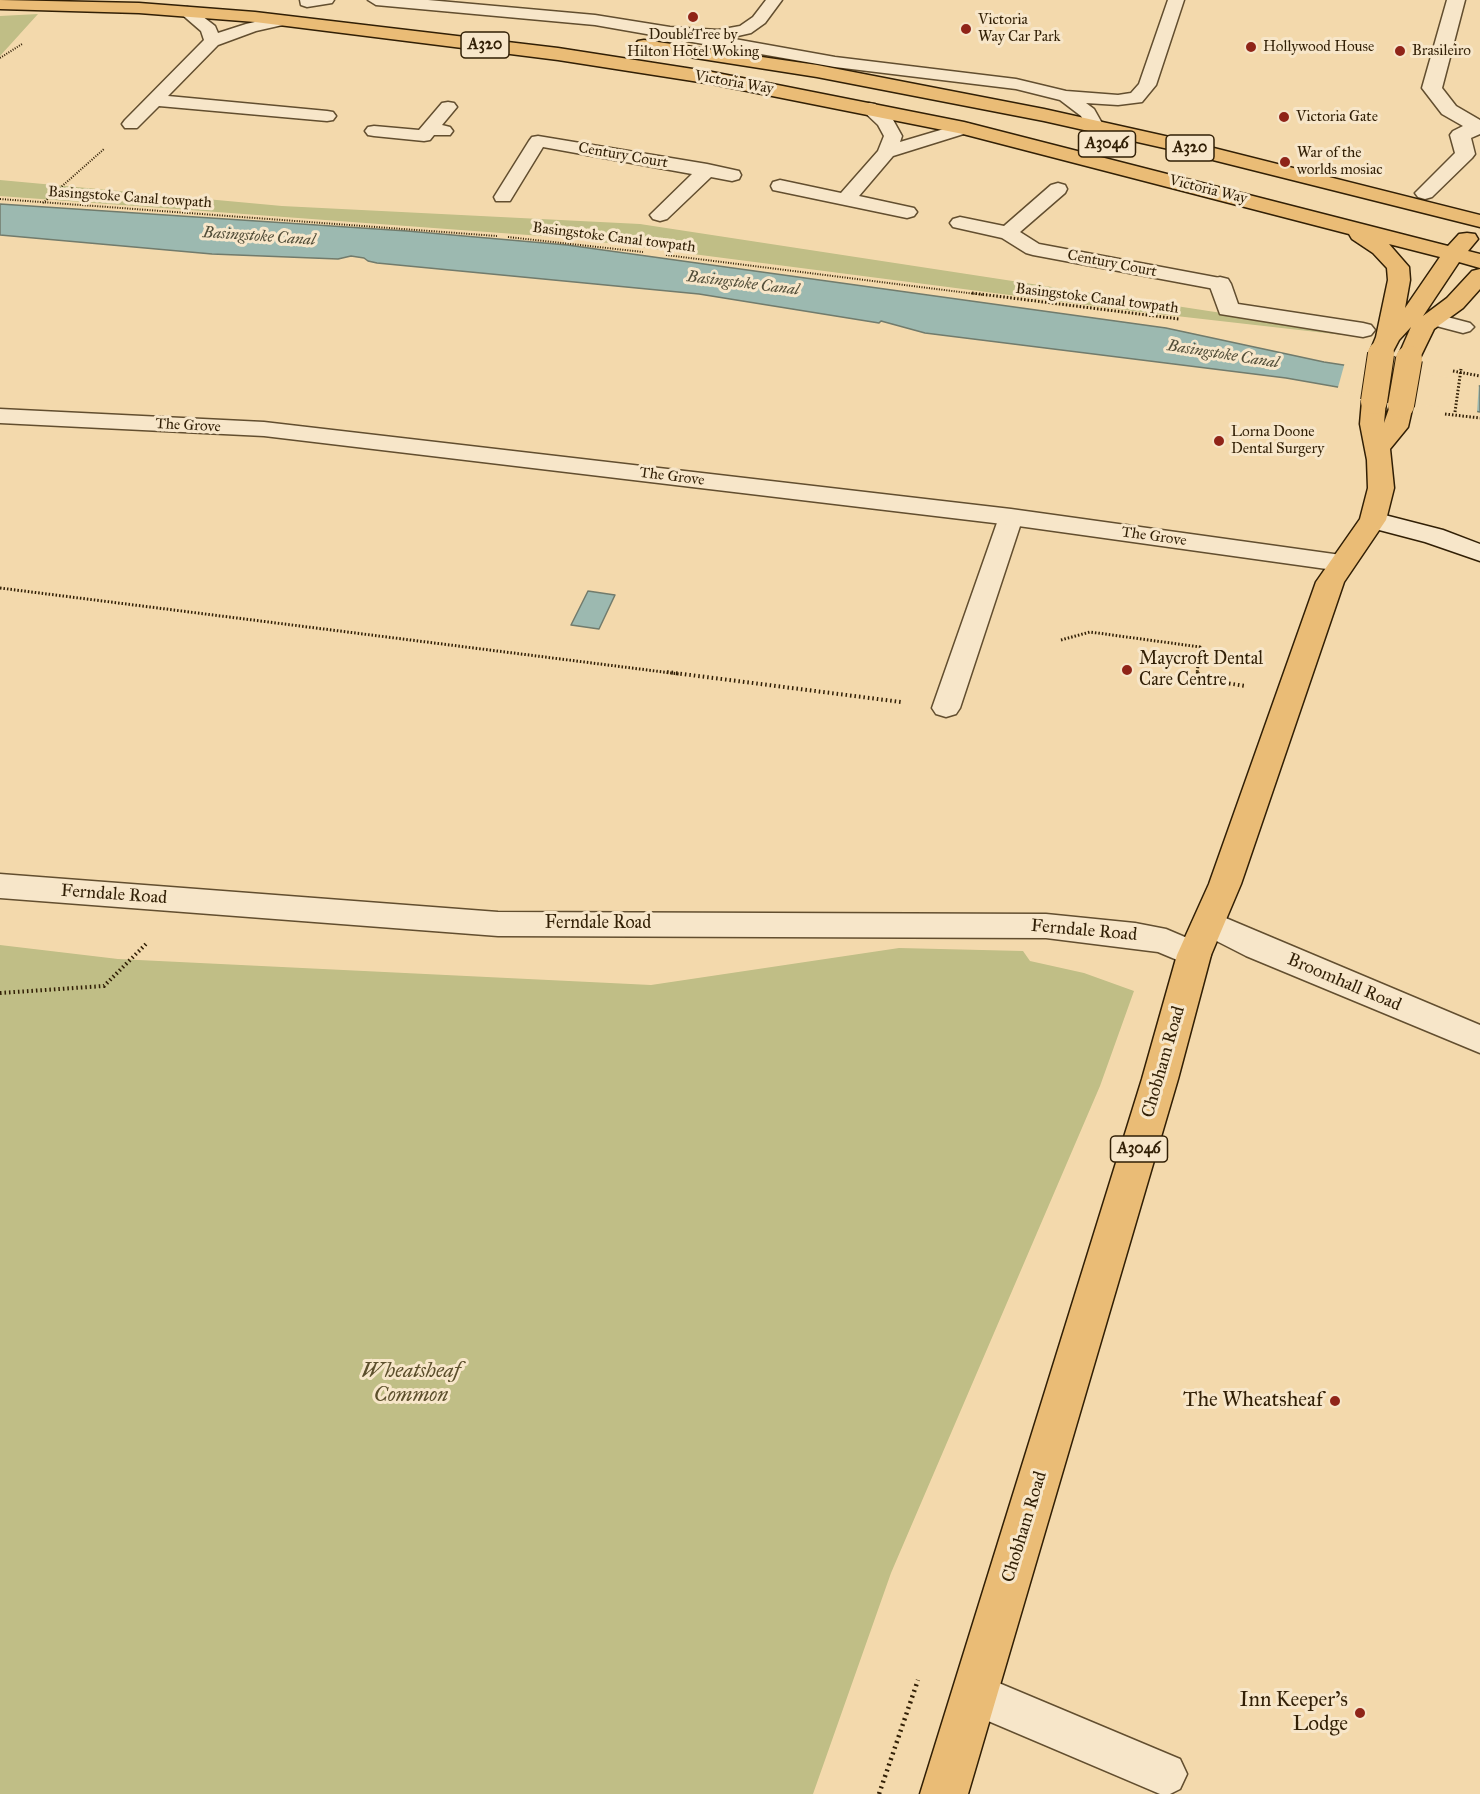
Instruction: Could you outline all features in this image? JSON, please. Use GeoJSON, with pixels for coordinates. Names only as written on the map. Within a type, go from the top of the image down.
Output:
{"type":"FeatureCollection","features":[{"type":"Feature","properties":{"kind":"main road"},"geometry":{"type":"LineString","coordinates":[[299,1],[334,3]]}},
{"type":"Feature","properties":{"kind":"main road","name":"Victoria Way"},"geometry":{"type":"LineString","coordinates":[[0,4],[52,9],[187,12],[281,21],[569,56],[712,78],[964,128],[1480,261]]}},
{"type":"Feature","properties":{"kind":"main road","name":"Victoria Way"},"geometry":{"type":"LineString","coordinates":[[370,4],[743,59],[898,85],[1094,125],[1477,231]]}},
{"type":"Feature","properties":{"kind":"main road","name":"Victoria Way"},"geometry":{"type":"LineString","coordinates":[[743,59],[809,78],[1136,150],[1477,231]]}},
{"type":"Feature","properties":{"kind":"main road","name":"Chobham Road"},"geometry":{"type":"LineString","coordinates":[[944,1794],[1202,939],[1330,582],[1373,520],[1381,488],[1378,448],[1372,424],[1374,401],[1399,280],[1398,267],[1381,248],[1349,227]]}},
{"type":"Feature","properties":{"kind":"main road"},"geometry":{"type":"LineString","coordinates":[[1384,346],[1413,314],[1453,254],[1477,231]]}},
{"type":"Feature","properties":{"kind":"main road"},"geometry":{"type":"LineString","coordinates":[[1378,448],[1396,427],[1409,359],[1419,333],[1432,319],[1455,303],[1480,276]]}},
{"type":"Feature","properties":{"kind":"main road"},"geometry":{"type":"LineString","coordinates":[[1455,303],[1480,295]]}},
{"type":"Feature","properties":{"kind":"street"},"geometry":{"type":"LineString","coordinates":[[1456,0],[1432,88],[1449,110],[1479,128]]}},
{"type":"Feature","properties":{"kind":"street"},"geometry":{"type":"LineString","coordinates":[[1425,193],[1465,154],[1460,135],[1479,128]]}},
{"type":"Feature","properties":{"kind":"street"},"geometry":{"type":"LineString","coordinates":[[1220,284],[1228,309],[1363,330]]}},
{"type":"Feature","properties":{"kind":"street","name":"The Grove"},"geometry":{"type":"LineString","coordinates":[[0,416],[264,429],[1011,517],[1341,563]]}},
{"type":"Feature","properties":{"kind":"street"},"geometry":{"type":"LineString","coordinates":[[1373,520],[1434,536],[1480,553]]}},
{"type":"Feature","properties":{"kind":"street","name":"Ferndale Road"},"geometry":{"type":"LineString","coordinates":[[0,886],[498,924],[964,924],[1046,926],[1123,933],[1166,941],[1202,939]]}},
{"type":"Feature","properties":{"kind":"street","name":"Broomhall Road"},"geometry":{"type":"LineString","coordinates":[[1202,939],[1258,947],[1480,1040]]}},
{"type":"Feature","properties":{"kind":"lane"},"geometry":{"type":"LineString","coordinates":[[670,32],[718,35],[745,30],[759,20],[774,0]]}},
{"type":"Feature","properties":{"kind":"lane"},"geometry":{"type":"LineString","coordinates":[[370,4],[595,20],[836,62],[1027,86],[1066,96],[1118,100],[1136,98],[1147,85],[1176,0]]}},
{"type":"Feature","properties":{"kind":"lane"},"geometry":{"type":"LineString","coordinates":[[187,12],[209,28],[212,41]]}},
{"type":"Feature","properties":{"kind":"lane"},"geometry":{"type":"LineString","coordinates":[[131,124],[212,41],[252,27],[281,21]]}},
{"type":"Feature","properties":{"kind":"lane"},"geometry":{"type":"LineString","coordinates":[[921,71],[935,69],[939,65]]}},
{"type":"Feature","properties":{"kind":"lane"},"geometry":{"type":"LineString","coordinates":[[1010,73],[1027,86]]}},
{"type":"Feature","properties":{"kind":"lane"},"geometry":{"type":"LineString","coordinates":[[1066,96],[1088,113],[1094,125]]}},
{"type":"Feature","properties":{"kind":"lane"},"geometry":{"type":"LineString","coordinates":[[154,100],[327,116]]}},
{"type":"Feature","properties":{"kind":"lane"},"geometry":{"type":"LineString","coordinates":[[374,131],[424,136],[437,130],[448,107]]}},
{"type":"Feature","properties":{"kind":"lane"},"geometry":{"type":"LineString","coordinates":[[847,198],[887,152],[893,136],[885,122],[869,108]]}},
{"type":"Feature","properties":{"kind":"lane"},"geometry":{"type":"LineString","coordinates":[[887,152],[964,128]]}},
{"type":"Feature","properties":{"kind":"lane","name":"Century Court"},"geometry":{"type":"LineString","coordinates":[[519,139],[732,175]]}},
{"type":"Feature","properties":{"kind":"lane"},"geometry":{"type":"LineString","coordinates":[[503,196],[538,141]]}},
{"type":"Feature","properties":{"kind":"lane","name":"Century Court"},"geometry":{"type":"LineString","coordinates":[[660,215],[707,170]]}},
{"type":"Feature","properties":{"kind":"lane"},"geometry":{"type":"LineString","coordinates":[[780,186],[907,212]]}},
{"type":"Feature","properties":{"kind":"lane"},"geometry":{"type":"LineString","coordinates":[[1008,233],[1058,189]]}},
{"type":"Feature","properties":{"kind":"lane","name":"Century Court"},"geometry":{"type":"LineString","coordinates":[[960,223],[1008,233],[1033,249],[1220,284]]}},
{"type":"Feature","properties":{"kind":"lane"},"geometry":{"type":"LineString","coordinates":[[1432,319],[1463,327]]}},
{"type":"Feature","properties":{"kind":"lane"},"geometry":{"type":"LineString","coordinates":[[946,708],[1011,517]]}},
{"type":"Feature","properties":{"kind":"lane"},"geometry":{"type":"LineString","coordinates":[[975,1694],[1165,1774]]}},
{"type":"Feature","properties":{"kind":"path"},"geometry":{"type":"LineString","coordinates":[[43,203],[131,124]]}},
{"type":"Feature","properties":{"kind":"path","name":"Basingstoke Canal towpath"},"geometry":{"type":"LineString","coordinates":[[0,199],[420,229],[569,242],[649,253]]}},
{"type":"Feature","properties":{"kind":"path","name":"Basingstoke Canal towpath"},"geometry":{"type":"LineString","coordinates":[[660,254],[1181,319]]}},
{"type":"Feature","properties":{"kind":"path"},"geometry":{"type":"LineString","coordinates":[[1461,369],[1455,415],[1480,418]]}},
{"type":"Feature","properties":{"kind":"path"},"geometry":{"type":"LineString","coordinates":[[0,588],[946,708]]}},
{"type":"Feature","properties":{"kind":"path"},"geometry":{"type":"LineString","coordinates":[[1061,639],[1090,632],[1200,647],[1197,678]]}},
{"type":"Feature","properties":{"kind":"path"},"geometry":{"type":"LineString","coordinates":[[1189,677],[1250,687]]}},
{"type":"Feature","properties":{"kind":"path"},"geometry":{"type":"LineString","coordinates":[[0,993],[104,986],[190,901]]}},
{"type":"Feature","properties":{"kind":"green space"},"geometry":{"type":"Polygon","coordinates":[[[38,14],[0,56],[0,16],[38,14]]]}},
{"type":"Feature","properties":{"kind":"green space"},"geometry":{"type":"Polygon","coordinates":[[[0,180],[282,206],[640,224],[1346,332],[1343,335],[1141,312],[569,238],[0,196],[0,180]]]}},
{"type":"Feature","properties":{"kind":"green space","name":"Wheatsheaf Common"},"geometry":{"type":"Polygon","coordinates":[[[0,945],[118,959],[651,985],[899,948],[1023,951],[1030,961],[1084,973],[1134,991],[1100,1086],[891,1573],[813,1794],[0,1794],[0,945]]]}},
{"type":"Feature","properties":{"kind":"water","name":"Basingstoke Canal"},"geometry":{"type":"Polygon","coordinates":[[[0,204],[407,231],[567,245],[1166,328],[1324,362],[1480,386],[1480,412],[1286,378],[925,333],[881,321],[879,323],[699,294],[377,263],[351,256],[338,259],[212,254],[0,235],[0,204]]]}},
{"type":"Feature","properties":{"kind":"water"},"geometry":{"type":"Polygon","coordinates":[[[588,591],[615,595],[599,629],[571,625],[588,591]]]}},
{"type":"Feature","properties":{"kind":"pier","name":"Basingstoke Canal"},"geometry":{"type":"Polygon","coordinates":[[[1345,362],[1479,382],[1477,413],[1337,391],[1345,362]]]}},
{"type":"Feature","properties":{"kind":"place","name":"DoubleTree by Hilton Hotel Woking"},"geometry":{"type":"Point","coordinates":[693,17]}},
{"type":"Feature","properties":{"kind":"place","name":"Victoria Way Car Park"},"geometry":{"type":"Point","coordinates":[966,29]}},
{"type":"Feature","properties":{"kind":"place","name":"Hollywood House"},"geometry":{"type":"Point","coordinates":[1251,47]}},
{"type":"Feature","properties":{"kind":"place","name":"Brasileiro"},"geometry":{"type":"Point","coordinates":[1400,51]}},
{"type":"Feature","properties":{"kind":"place","name":"Victoria Gate"},"geometry":{"type":"Point","coordinates":[1284,117]}},
{"type":"Feature","properties":{"kind":"place","name":"War of the worlds mosiac"},"geometry":{"type":"Point","coordinates":[1285,162]}},
{"type":"Feature","properties":{"kind":"place","name":"Lorna Doone Dental Surgery"},"geometry":{"type":"Point","coordinates":[1219,441]}},
{"type":"Feature","properties":{"kind":"place","name":"Maycroft Dental Care Centre"},"geometry":{"type":"Point","coordinates":[1127,670]}},
{"type":"Feature","properties":{"kind":"place","name":"The Wheatsheaf"},"geometry":{"type":"Point","coordinates":[1335,1401]}},
{"type":"Feature","properties":{"kind":"place","name":"Inn Keeper's Lodge"},"geometry":{"type":"Point","coordinates":[1360,1713]}}]}
